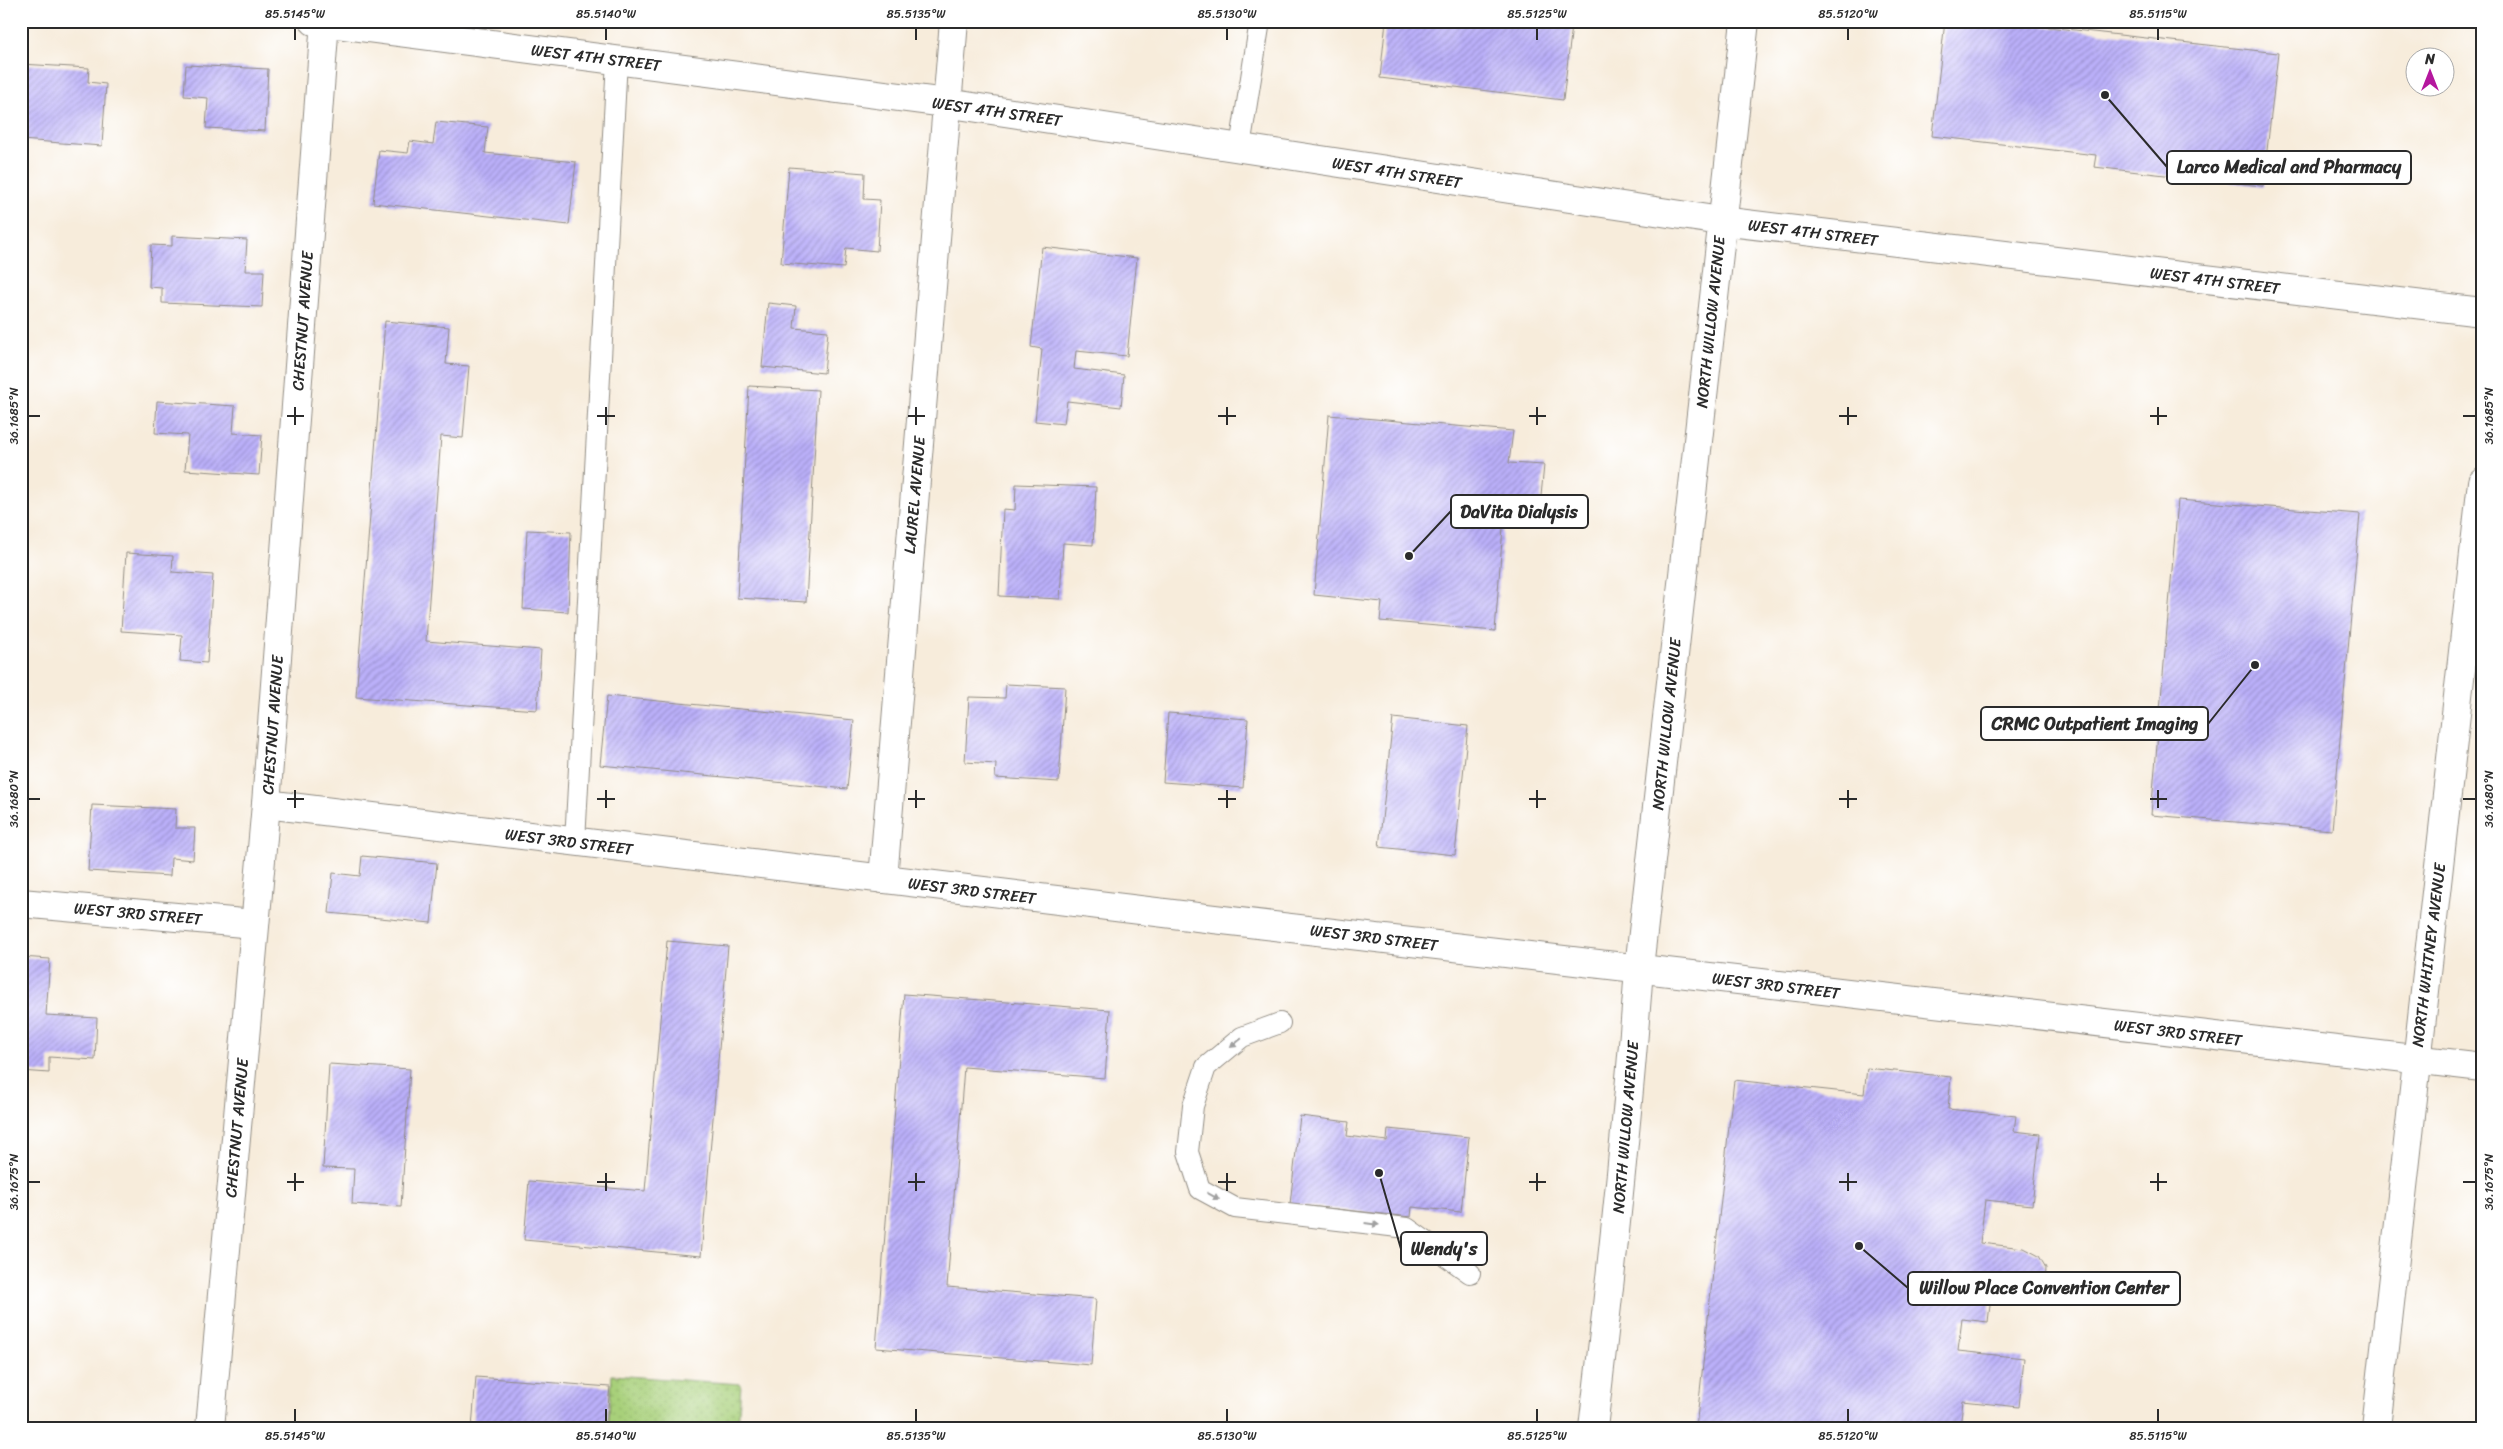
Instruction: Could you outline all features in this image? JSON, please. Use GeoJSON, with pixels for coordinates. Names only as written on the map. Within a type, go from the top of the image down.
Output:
{"type":"FeatureCollection","features":[{"type":"Feature","properties":{"kind":"street","name":"LAUREL AVENUE"},"geometry":{"type":"LineString","coordinates":[[883,879],[954,21]]}},
{"type":"Feature","properties":{"kind":"street","name":"WEST 4TH STREET"},"geometry":{"type":"LineString","coordinates":[[322,22],[946,103],[1721,221],[2482,312]]}},
{"type":"Feature","properties":{"kind":"street","name":"CHESTNUT AVENUE"},"geometry":{"type":"LineString","coordinates":[[210,1428],[266,804],[322,22]]}},
{"type":"Feature","properties":{"kind":"street","name":"NORTH WILLOW AVENUE"},"geometry":{"type":"LineString","coordinates":[[1592,1428],[1613,1252],[1639,968],[1721,221],[1740,22]]}},
{"type":"Feature","properties":{"kind":"street","name":"NORTH WHITNEY AVENUE"},"geometry":{"type":"LineString","coordinates":[[2376,1428],[2482,482]]}},
{"type":"Feature","properties":{"kind":"street","name":"WEST 3RD STREET"},"geometry":{"type":"LineString","coordinates":[[266,804],[883,879],[2482,1067]]}},
{"type":"Feature","properties":{"kind":"street","name":"WEST 3RD STREET"},"geometry":{"type":"LineString","coordinates":[[21,903],[254,924]]}},
{"type":"Feature","properties":{"kind":"lane"},"geometry":{"type":"LineString","coordinates":[[1240,147],[1260,21]]}},
{"type":"Feature","properties":{"kind":"lane"},"geometry":{"type":"LineString","coordinates":[[575,842],[617,60]]}},
{"type":"Feature","properties":{"kind":"lane"},"geometry":{"type":"LineString","coordinates":[[1280,1023],[1242,1037],[1206,1067],[1193,1106],[1188,1152],[1200,1189],[1235,1208],[1407,1228],[1470,1273]]}},
{"type":"Feature","properties":{"kind":"green space"},"geometry":{"type":"Polygon","coordinates":[[[612,1375],[741,1384],[738,1428],[608,1428],[612,1375]]]}},
{"type":"Feature","properties":{"kind":"building"},"geometry":{"type":"Polygon","coordinates":[[[1386,21],[1536,21],[1572,26],[1563,100],[1380,78],[1386,21]]]}},
{"type":"Feature","properties":{"kind":"building"},"geometry":{"type":"Polygon","coordinates":[[[1945,21],[1996,21],[2278,53],[2263,186],[2094,167],[2096,155],[1932,136],[1945,21]]]}},
{"type":"Feature","properties":{"kind":"building"},"geometry":{"type":"Polygon","coordinates":[[[21,64],[89,68],[88,82],[106,84],[102,146],[21,140],[21,64]]]}},
{"type":"Feature","properties":{"kind":"building"},"geometry":{"type":"Polygon","coordinates":[[[186,65],[268,69],[265,131],[206,128],[208,98],[184,96],[186,65]]]}},
{"type":"Feature","properties":{"kind":"building"},"geometry":{"type":"Polygon","coordinates":[[[436,122],[488,127],[485,153],[576,162],[569,225],[373,203],[379,150],[408,153],[410,141],[433,144],[436,122]]]}},
{"type":"Feature","properties":{"kind":"building"},"geometry":{"type":"Polygon","coordinates":[[[789,167],[865,173],[864,199],[880,200],[877,251],[846,248],[844,268],[781,263],[789,167]]]}},
{"type":"Feature","properties":{"kind":"building"},"geometry":{"type":"Polygon","coordinates":[[[172,236],[247,240],[245,271],[264,271],[262,307],[162,303],[162,288],[149,287],[151,245],[172,246],[172,236]]]}},
{"type":"Feature","properties":{"kind":"building"},"geometry":{"type":"Polygon","coordinates":[[[1042,247],[1137,258],[1127,356],[1076,351],[1074,369],[1124,375],[1121,407],[1067,401],[1064,424],[1035,421],[1042,349],[1031,347],[1042,247]]]}},
{"type":"Feature","properties":{"kind":"building"},"geometry":{"type":"Polygon","coordinates":[[[768,303],[796,306],[794,328],[828,331],[824,373],[762,367],[768,303]]]}},
{"type":"Feature","properties":{"kind":"building"},"geometry":{"type":"Polygon","coordinates":[[[385,321],[449,327],[446,364],[469,366],[463,438],[441,436],[426,641],[541,650],[537,710],[356,697],[385,321]]]}},
{"type":"Feature","properties":{"kind":"building"},"geometry":{"type":"Polygon","coordinates":[[[749,386],[818,390],[806,602],[737,598],[749,386]]]}},
{"type":"Feature","properties":{"kind":"building"},"geometry":{"type":"Polygon","coordinates":[[[157,401],[235,406],[233,433],[262,435],[259,475],[185,470],[188,435],[155,433],[157,401]]]}},
{"type":"Feature","properties":{"kind":"building"},"geometry":{"type":"Polygon","coordinates":[[[1329,415],[1513,431],[1509,463],[1544,465],[1539,517],[1504,514],[1495,631],[1380,621],[1382,602],[1314,595],[1329,415]]]}},
{"type":"Feature","properties":{"kind":"building"},"geometry":{"type":"Polygon","coordinates":[[[1016,484],[1096,487],[1093,545],[1063,543],[1060,599],[999,596],[1003,509],[1015,510],[1016,484]]]}},
{"type":"Feature","properties":{"kind":"building"},"geometry":{"type":"Polygon","coordinates":[[[2178,500],[2360,514],[2332,830],[2151,815],[2178,500]]]}},
{"type":"Feature","properties":{"kind":"building"},"geometry":{"type":"Polygon","coordinates":[[[527,530],[571,532],[568,612],[523,609],[527,530]]]}},
{"type":"Feature","properties":{"kind":"building"},"geometry":{"type":"Polygon","coordinates":[[[126,553],[173,556],[172,572],[213,575],[207,663],[180,661],[182,635],[121,631],[126,553]]]}},
{"type":"Feature","properties":{"kind":"building"},"geometry":{"type":"Polygon","coordinates":[[[1006,684],[1065,687],[1059,782],[995,778],[996,764],[965,762],[969,697],[1005,698],[1006,684]]]}},
{"type":"Feature","properties":{"kind":"building"},"geometry":{"type":"Polygon","coordinates":[[[607,696],[854,720],[847,789],[600,765],[607,696]]]}},
{"type":"Feature","properties":{"kind":"building"},"geometry":{"type":"Polygon","coordinates":[[[1168,713],[1248,719],[1243,788],[1163,782],[1168,713]]]}},
{"type":"Feature","properties":{"kind":"building"},"geometry":{"type":"Polygon","coordinates":[[[1393,718],[1468,726],[1455,855],[1379,847],[1393,718]]]}},
{"type":"Feature","properties":{"kind":"building"},"geometry":{"type":"Polygon","coordinates":[[[92,805],[176,809],[175,828],[195,828],[193,860],[171,858],[170,876],[88,871],[92,805]]]}},
{"type":"Feature","properties":{"kind":"building"},"geometry":{"type":"Polygon","coordinates":[[[362,856],[437,863],[431,923],[329,913],[333,873],[360,876],[362,856]]]}},
{"type":"Feature","properties":{"kind":"building"},"geometry":{"type":"Polygon","coordinates":[[[667,941],[728,946],[701,1256],[524,1240],[529,1181],[645,1191],[667,941]]]}},
{"type":"Feature","properties":{"kind":"building"},"geometry":{"type":"Polygon","coordinates":[[[21,957],[50,959],[46,1015],[97,1018],[95,1060],[49,1057],[49,1073],[21,1071],[21,957]]]}},
{"type":"Feature","properties":{"kind":"building"},"geometry":{"type":"Polygon","coordinates":[[[904,994],[1110,1010],[1105,1078],[964,1067],[947,1287],[1096,1299],[1091,1365],[876,1348],[904,994]]]}},
{"type":"Feature","properties":{"kind":"building"},"geometry":{"type":"Polygon","coordinates":[[[329,1064],[410,1069],[401,1207],[352,1204],[354,1169],[323,1168],[329,1064]]]}},
{"type":"Feature","properties":{"kind":"building"},"geometry":{"type":"Polygon","coordinates":[[[1867,1068],[1951,1077],[1948,1109],[2016,1116],[2014,1131],[2040,1134],[2032,1205],[1985,1200],[1980,1243],[2024,1248],[2039,1256],[2046,1268],[2045,1286],[2037,1296],[2022,1299],[1991,1296],[1988,1322],[1962,1319],[1958,1351],[2024,1358],[2019,1407],[1963,1401],[1960,1428],[1696,1428],[1734,1080],[1864,1094],[1867,1068]]]}},
{"type":"Feature","properties":{"kind":"building"},"geometry":{"type":"Polygon","coordinates":[[[1300,1116],[1349,1122],[1347,1136],[1387,1141],[1388,1129],[1469,1137],[1461,1212],[1412,1207],[1411,1217],[1290,1204],[1300,1116]]]}},
{"type":"Feature","properties":{"kind":"building"},"geometry":{"type":"Polygon","coordinates":[[[476,1377],[610,1387],[606,1428],[472,1428],[476,1377]]]}},
{"type":"Feature","properties":{"kind":"place","name":"Larco Medical and Pharmacy"},"geometry":{"type":"Point","coordinates":[2105,95]}},
{"type":"Feature","properties":{"kind":"place","name":"DaVita Dialysis"},"geometry":{"type":"Point","coordinates":[1409,556]}},
{"type":"Feature","properties":{"kind":"place","name":"CRMC Outpatient Imaging"},"geometry":{"type":"Point","coordinates":[2255,665]}},
{"type":"Feature","properties":{"kind":"place","name":"Wendy's"},"geometry":{"type":"Point","coordinates":[1379,1173]}},
{"type":"Feature","properties":{"kind":"place","name":"Willow Place Convention Center"},"geometry":{"type":"Point","coordinates":[1859,1246]}}]}
